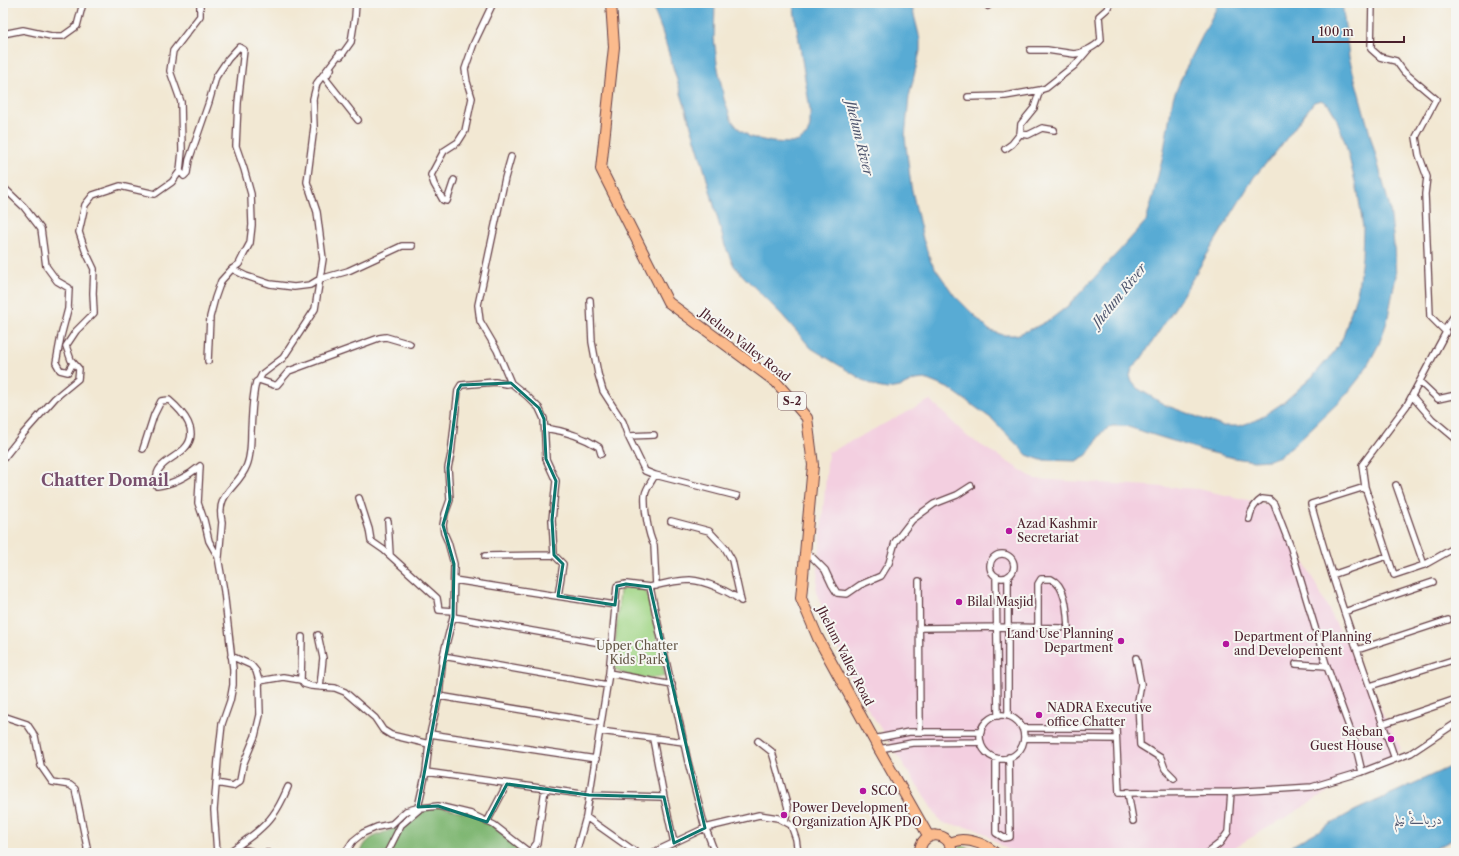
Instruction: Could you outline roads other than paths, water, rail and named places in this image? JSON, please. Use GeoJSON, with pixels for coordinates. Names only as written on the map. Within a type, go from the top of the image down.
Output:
{"type":"FeatureCollection","features":[{"type":"Feature","properties":{"kind":"highway","name":"Jhelum Valley Road"},"geometry":{"type":"LineString","coordinates":[[611,3],[614,47],[601,170],[668,302],[776,382],[808,418],[813,465],[800,598],[818,638],[929,837]]}},
{"type":"Feature","properties":{"kind":"highway"},"geometry":{"type":"LineString","coordinates":[[920,853],[922,844],[929,837],[939,835],[944,837],[950,848],[962,840],[977,842],[990,848],[995,853]]}},
{"type":"Feature","properties":{"kind":"street"},"geometry":{"type":"LineString","coordinates":[[3,34],[23,30],[51,36],[63,36],[77,26],[84,3]]}},
{"type":"Feature","properties":{"kind":"street"},"geometry":{"type":"LineString","coordinates":[[3,459],[55,398],[78,379],[79,369],[71,360],[66,346],[76,331],[94,313],[94,269],[85,250],[79,232],[85,205],[93,195],[120,186],[156,194],[172,182],[180,171],[182,151],[181,102],[170,71],[173,52],[200,16],[200,3]]}},
{"type":"Feature","properties":{"kind":"street"},"geometry":{"type":"LineString","coordinates":[[356,3],[351,42],[325,78],[358,120]]}},
{"type":"Feature","properties":{"kind":"street"},"geometry":{"type":"LineString","coordinates":[[454,180],[447,201],[443,200],[431,175],[444,151],[458,142],[465,131],[472,98],[467,82],[466,69],[474,43],[493,3]]}},
{"type":"Feature","properties":{"kind":"street"},"geometry":{"type":"LineString","coordinates":[[1030,50],[1047,50],[1065,54],[1074,54],[1088,50],[1095,46],[1101,40],[1099,16],[1107,9],[1110,3]]}},
{"type":"Feature","properties":{"kind":"street"},"geometry":{"type":"LineString","coordinates":[[1372,3],[1371,49],[1380,57],[1396,61],[1404,72],[1436,99],[1416,136],[1427,177],[1425,194],[1430,316],[1446,332],[1407,405],[1362,465],[1365,487],[1394,575],[1424,565],[1456,547]]}},
{"type":"Feature","properties":{"kind":"street"},"geometry":{"type":"LineString","coordinates":[[180,171],[184,176],[187,173],[189,160],[216,77],[228,59],[239,47],[244,50],[238,103],[236,146],[251,194],[252,225],[250,243],[239,264],[221,281],[213,304],[210,317],[208,361]]}},
{"type":"Feature","properties":{"kind":"street"},"geometry":{"type":"LineString","coordinates":[[968,97],[1006,96],[1046,88],[1074,65],[1088,50]]}},
{"type":"Feature","properties":{"kind":"street"},"geometry":{"type":"LineString","coordinates":[[268,853],[257,853],[247,850],[232,850],[217,853],[214,810],[216,783],[222,724],[230,701],[233,685],[224,591],[218,557],[222,522],[222,499],[243,473],[248,463],[252,397],[256,382],[262,374],[283,358],[315,309],[323,259],[318,212],[307,182],[314,127],[313,99],[317,83],[340,52],[342,54]]}},
{"type":"Feature","properties":{"kind":"street"},"geometry":{"type":"LineString","coordinates":[[1005,149],[1012,144],[1020,134],[1021,124],[1034,108],[1040,90]]}},
{"type":"Feature","properties":{"kind":"street"},"geometry":{"type":"LineString","coordinates":[[1020,134],[1028,135],[1042,128],[1054,130]]}},
{"type":"Feature","properties":{"kind":"street"},"geometry":{"type":"LineString","coordinates":[[511,157],[505,178],[478,305],[480,321],[497,350],[511,383],[539,408],[544,419],[546,459],[556,481],[552,520],[554,555],[563,564],[558,596]]}},
{"type":"Feature","properties":{"kind":"street"},"geometry":{"type":"LineString","coordinates":[[3,187],[24,207],[41,229],[46,266],[57,281],[69,288],[68,309],[56,363],[60,370],[68,372],[73,363]]}},
{"type":"Feature","properties":{"kind":"street"},"geometry":{"type":"LineString","coordinates":[[232,269],[246,276],[270,284],[294,287],[310,285],[320,279],[348,271],[402,246],[412,246]]}},
{"type":"Feature","properties":{"kind":"street"},"geometry":{"type":"LineString","coordinates":[[590,300],[592,342],[598,374],[603,390],[624,422],[628,436],[645,471],[655,475],[737,496]]}},
{"type":"Feature","properties":{"kind":"street"},"geometry":{"type":"LineString","coordinates":[[1444,330],[1456,313]]}},
{"type":"Feature","properties":{"kind":"street"},"geometry":{"type":"LineString","coordinates":[[259,380],[277,385],[289,371],[379,338],[386,337],[410,344]]}},
{"type":"Feature","properties":{"kind":"street"},"geometry":{"type":"LineString","coordinates":[[418,807],[426,772],[430,734],[439,696],[443,656],[453,614],[454,564],[444,533],[443,525],[444,514],[450,500],[448,468],[458,390],[461,385],[495,382],[506,384],[511,383]]}},
{"type":"Feature","properties":{"kind":"street"},"geometry":{"type":"LineString","coordinates":[[1420,382],[1438,399],[1456,395]]}},
{"type":"Feature","properties":{"kind":"street"},"geometry":{"type":"LineString","coordinates":[[1412,396],[1432,419],[1456,439]]}},
{"type":"Feature","properties":{"kind":"street"},"geometry":{"type":"LineString","coordinates":[[143,449],[156,410],[161,401],[169,400],[185,416],[190,427],[190,440],[184,449],[159,468],[156,478],[157,486],[169,484],[181,479],[200,466],[198,503],[204,520],[208,541],[218,557]]}},
{"type":"Feature","properties":{"kind":"street"},"geometry":{"type":"LineString","coordinates":[[545,428],[563,431],[587,439],[599,447],[601,454]]}},
{"type":"Feature","properties":{"kind":"street"},"geometry":{"type":"LineString","coordinates":[[628,436],[654,436]]}},
{"type":"Feature","properties":{"kind":"street"},"geometry":{"type":"LineString","coordinates":[[655,475],[645,494],[645,504],[651,539],[654,545],[653,586],[684,742],[705,828],[715,853]]}},
{"type":"Feature","properties":{"kind":"street"},"geometry":{"type":"LineString","coordinates":[[1396,485],[1424,565]]}},
{"type":"Feature","properties":{"kind":"street"},"geometry":{"type":"LineString","coordinates":[[805,550],[825,570],[832,585],[838,593],[847,594],[860,585],[881,576],[889,562],[895,542],[912,520],[934,504],[957,495],[971,486]]}},
{"type":"Feature","properties":{"kind":"street"},"geometry":{"type":"LineString","coordinates":[[1365,487],[1311,504],[1344,612],[1395,759]]}},
{"type":"Feature","properties":{"kind":"street"},"geometry":{"type":"LineString","coordinates":[[359,498],[369,529],[371,541],[390,555],[437,598],[439,610],[612,645]]}},
{"type":"Feature","properties":{"kind":"street"},"geometry":{"type":"LineString","coordinates":[[1249,519],[1251,511],[1256,503],[1262,499],[1270,500],[1274,504],[1291,548],[1327,666],[1354,743],[1362,772]]}},
{"type":"Feature","properties":{"kind":"street"},"geometry":{"type":"LineString","coordinates":[[388,521],[390,555]]}},
{"type":"Feature","properties":{"kind":"street"},"geometry":{"type":"LineString","coordinates":[[576,853],[586,817],[596,759],[609,673],[617,586],[626,584],[653,586],[690,580],[710,585],[735,596],[741,601],[732,560],[725,548],[708,531],[671,521]]}},
{"type":"Feature","properties":{"kind":"street"},"geometry":{"type":"LineString","coordinates":[[996,577],[1008,577],[1014,571],[1014,562],[1010,556],[1002,554],[994,556],[990,563],[991,571],[996,577],[998,716]]}},
{"type":"Feature","properties":{"kind":"street"},"geometry":{"type":"LineString","coordinates":[[485,556],[554,555]]}},
{"type":"Feature","properties":{"kind":"street"},"geometry":{"type":"LineString","coordinates":[[1332,574],[1387,556]]}},
{"type":"Feature","properties":{"kind":"street"},"geometry":{"type":"LineString","coordinates":[[1008,577],[1008,716]]}},
{"type":"Feature","properties":{"kind":"street"},"geometry":{"type":"LineString","coordinates":[[1038,628],[1038,584],[1041,579],[1051,580],[1059,586],[1065,597],[1068,628]]}},
{"type":"Feature","properties":{"kind":"street"},"geometry":{"type":"LineString","coordinates":[[454,580],[615,606]]}},
{"type":"Feature","properties":{"kind":"street"},"geometry":{"type":"LineString","coordinates":[[920,581],[920,732]]}},
{"type":"Feature","properties":{"kind":"street"},"geometry":{"type":"LineString","coordinates":[[1344,612],[1433,582]]}},
{"type":"Feature","properties":{"kind":"street"},"geometry":{"type":"LineString","coordinates":[[1358,650],[1448,620]]}},
{"type":"Feature","properties":{"kind":"street"},"geometry":{"type":"LineString","coordinates":[[920,628],[1061,628]]}},
{"type":"Feature","properties":{"kind":"street"},"geometry":{"type":"LineString","coordinates":[[318,635],[324,658],[320,687]]}},
{"type":"Feature","properties":{"kind":"street"},"geometry":{"type":"LineString","coordinates":[[301,680],[302,637]]}},
{"type":"Feature","properties":{"kind":"street"},"geometry":{"type":"LineString","coordinates":[[216,783],[233,786],[240,781],[243,765],[260,715],[256,671],[251,665],[231,656]]}},
{"type":"Feature","properties":{"kind":"street"},"geometry":{"type":"LineString","coordinates":[[443,656],[607,685]]}},
{"type":"Feature","properties":{"kind":"street"},"geometry":{"type":"LineString","coordinates":[[1136,658],[1141,684],[1138,701],[1140,745],[1161,758],[1165,769],[1174,778]]}},
{"type":"Feature","properties":{"kind":"street"},"geometry":{"type":"LineString","coordinates":[[1370,686],[1456,659]]}},
{"type":"Feature","properties":{"kind":"street"},"geometry":{"type":"LineString","coordinates":[[1296,664],[1327,666]]}},
{"type":"Feature","properties":{"kind":"street"},"geometry":{"type":"LineString","coordinates":[[609,673],[672,685]]}},
{"type":"Feature","properties":{"kind":"street"},"geometry":{"type":"LineString","coordinates":[[258,681],[283,677],[301,680],[304,684],[335,688],[345,692],[375,718],[383,730],[391,735],[429,744]]}},
{"type":"Feature","properties":{"kind":"street"},"geometry":{"type":"LineString","coordinates":[[439,696],[601,723]]}},
{"type":"Feature","properties":{"kind":"street"},"geometry":{"type":"LineString","coordinates":[[1383,724],[1456,699]]}},
{"type":"Feature","properties":{"kind":"street"},"geometry":{"type":"LineString","coordinates":[[3,716],[27,724],[35,736],[41,766],[52,782],[70,785],[75,789],[87,853]]}},
{"type":"Feature","properties":{"kind":"street"},"geometry":{"type":"LineString","coordinates":[[998,716],[1008,716],[1015,719],[1022,728],[1024,738],[1022,745],[1018,751],[1009,757],[996,758],[986,752],[981,742],[980,732],[983,725],[988,720],[998,716]]}},
{"type":"Feature","properties":{"kind":"street"},"geometry":{"type":"LineString","coordinates":[[1022,728],[1116,728],[1119,793],[1231,792],[1312,787],[1362,772],[1411,753],[1456,723]]}},
{"type":"Feature","properties":{"kind":"street"},"geometry":{"type":"LineString","coordinates":[[600,731],[684,742]]}},
{"type":"Feature","properties":{"kind":"street"},"geometry":{"type":"LineString","coordinates":[[873,739],[909,732],[980,732]]}},
{"type":"Feature","properties":{"kind":"street"},"geometry":{"type":"LineString","coordinates":[[430,734],[596,759]]}},
{"type":"Feature","properties":{"kind":"street"},"geometry":{"type":"LineString","coordinates":[[1024,738],[1116,739]]}},
{"type":"Feature","properties":{"kind":"street"},"geometry":{"type":"LineString","coordinates":[[653,739],[674,843]]}},
{"type":"Feature","properties":{"kind":"street"},"geometry":{"type":"LineString","coordinates":[[758,741],[772,752],[788,808],[785,822]]}},
{"type":"Feature","properties":{"kind":"street"},"geometry":{"type":"LineString","coordinates":[[879,749],[912,743],[981,742]]}},
{"type":"Feature","properties":{"kind":"street"},"geometry":{"type":"LineString","coordinates":[[996,758],[996,833],[1004,838],[1010,837],[1009,757]]}},
{"type":"Feature","properties":{"kind":"street"},"geometry":{"type":"LineString","coordinates":[[426,772],[589,795],[664,797]]}},
{"type":"Feature","properties":{"kind":"street"},"geometry":{"type":"LineString","coordinates":[[487,822],[506,784]]}},
{"type":"Feature","properties":{"kind":"street"},"geometry":{"type":"LineString","coordinates":[[232,850],[249,838],[273,816],[288,787]]}},
{"type":"Feature","properties":{"kind":"street"},"geometry":{"type":"LineString","coordinates":[[387,853],[401,825],[421,808],[438,806],[471,814],[494,825],[530,853],[537,843],[545,789]]}},
{"type":"Feature","properties":{"kind":"street"},"geometry":{"type":"LineString","coordinates":[[1128,792],[1133,821]]}},
{"type":"Feature","properties":{"kind":"street"},"geometry":{"type":"LineString","coordinates":[[1208,853],[1220,843],[1228,832],[1231,792]]}},
{"type":"Feature","properties":{"kind":"street"},"geometry":{"type":"LineString","coordinates":[[345,853],[353,841],[363,833],[376,827],[392,824],[406,811],[418,807],[431,807]]}},
{"type":"Feature","properties":{"kind":"street"},"geometry":{"type":"LineString","coordinates":[[652,853],[705,828],[759,815],[778,818],[791,825],[796,839],[798,853]]}},
{"type":"Feature","properties":{"kind":"street"},"geometry":{"type":"LineString","coordinates":[[586,817],[637,853]]}},
{"type":"Feature","properties":{"kind":"water","name":"Jhelum River"},"geometry":{"type":"Polygon","coordinates":[[[654,3],[715,3],[714,38],[717,63],[724,99],[731,119],[737,127],[750,137],[772,142],[791,143],[799,141],[807,135],[810,126],[810,110],[793,3],[911,3],[920,39],[920,51],[909,97],[905,137],[911,186],[923,239],[931,262],[954,295],[989,330],[1003,335],[1016,335],[1051,319],[1069,305],[1146,221],[1163,155],[1173,98],[1184,72],[1219,3],[1342,3],[1349,57],[1390,208],[1396,276],[1387,322],[1379,344],[1364,372],[1346,395],[1295,444],[1280,456],[1269,460],[1254,461],[1234,458],[1205,451],[1125,426],[1112,426],[1102,432],[1087,455],[1076,461],[1041,460],[1027,455],[992,419],[950,389],[925,379],[915,380],[900,387],[887,389],[877,387],[811,348],[783,316],[734,266],[725,246],[705,172],[662,31],[655,13],[654,3]],[[1321,100],[1314,102],[1276,152],[1254,177],[1176,306],[1141,359],[1132,369],[1130,376],[1132,382],[1137,388],[1165,405],[1222,426],[1239,426],[1257,420],[1284,402],[1314,375],[1334,352],[1343,337],[1358,289],[1362,257],[1363,228],[1358,193],[1345,142],[1336,117],[1329,105],[1321,100]]]}},
{"type":"Feature","properties":{"kind":"water","name":"دریائے نیلم"},"geometry":{"type":"Polygon","coordinates":[[[1456,764],[1456,838],[1426,853],[1279,853],[1352,812],[1456,764]]]}},
{"type":"Feature","properties":{"kind":"place","name":"Azad Kashmir Secretariat"},"geometry":{"type":"Point","coordinates":[1009,531]}},
{"type":"Feature","properties":{"kind":"place","name":"Bilal Masjid"},"geometry":{"type":"Point","coordinates":[959,602]}},
{"type":"Feature","properties":{"kind":"place","name":"Land Use Planning Department"},"geometry":{"type":"Point","coordinates":[1121,641]}},
{"type":"Feature","properties":{"kind":"place","name":"Department of Planning and Developement"},"geometry":{"type":"Point","coordinates":[1226,644]}},
{"type":"Feature","properties":{"kind":"place","name":"NADRA Executive office Chatter"},"geometry":{"type":"Point","coordinates":[1039,715]}},
{"type":"Feature","properties":{"kind":"place","name":"Saeban Guest House"},"geometry":{"type":"Point","coordinates":[1391,739]}},
{"type":"Feature","properties":{"kind":"place","name":"SCO"},"geometry":{"type":"Point","coordinates":[863,791]}},
{"type":"Feature","properties":{"kind":"place","name":"Power Development Organization AJK PDO"},"geometry":{"type":"Point","coordinates":[784,815]}},
{"type":"Feature","properties":{"kind":"district","name":"Chatter Domail"},"geometry":{"type":"Point","coordinates":[105,480]}},
{"type":"Feature","properties":{"kind":"park label","name":"Upper Chatter Kids Park"},"geometry":{"type":"Point","coordinates":[637,653]}}]}
